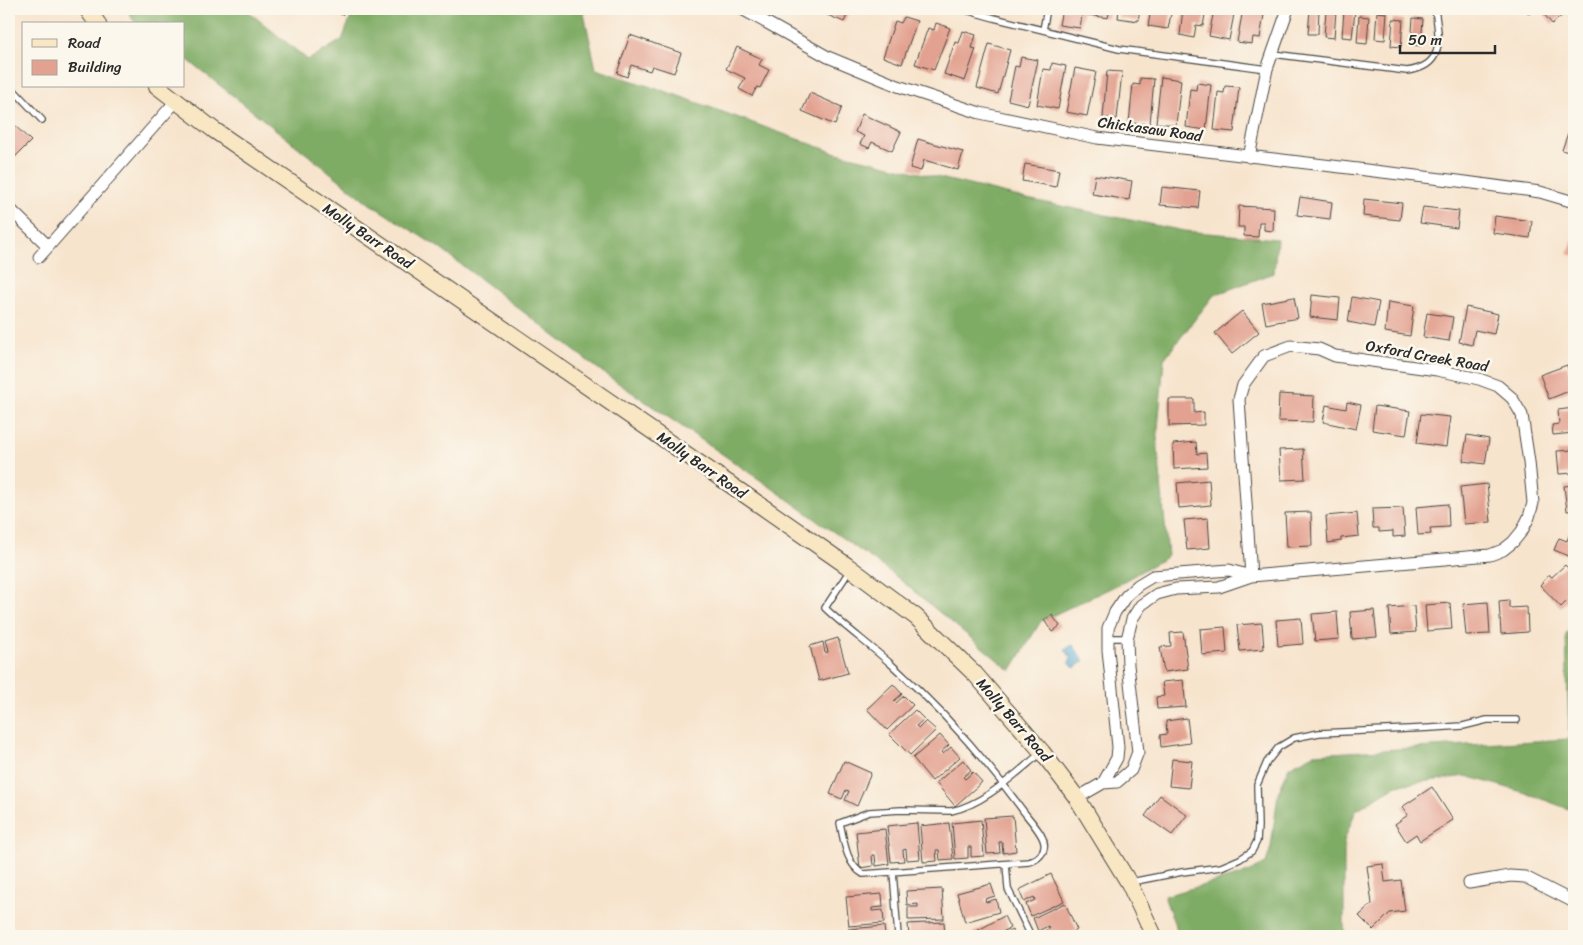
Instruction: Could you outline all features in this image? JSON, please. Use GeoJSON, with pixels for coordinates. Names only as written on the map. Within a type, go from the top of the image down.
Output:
{"type":"FeatureCollection","features":[{"type":"Feature","properties":{"kind":"main road"},"geometry":{"type":"LineString","coordinates":[[87,9],[97,22]]}},
{"type":"Feature","properties":{"kind":"main road","name":"Molly Barr Road"},"geometry":{"type":"LineString","coordinates":[[160,88],[214,130],[851,569],[916,617],[975,674],[1042,752],[1077,798],[1129,883],[1154,936]]}},
{"type":"Feature","properties":{"kind":"street","name":"Chickasaw Road"},"geometry":{"type":"LineString","coordinates":[[742,9],[823,55],[898,86],[980,113],[1097,138],[1485,184],[1540,192],[1574,202]]}},
{"type":"Feature","properties":{"kind":"street"},"geometry":{"type":"LineString","coordinates":[[1249,156],[1267,69],[1288,9]]}},
{"type":"Feature","properties":{"kind":"street"},"geometry":{"type":"LineString","coordinates":[[39,257],[176,100]]}},
{"type":"Feature","properties":{"kind":"street"},"geometry":{"type":"LineString","coordinates":[[9,208],[48,246]]}},
{"type":"Feature","properties":{"kind":"street","name":"Oxford Creek Road"},"geometry":{"type":"LineString","coordinates":[[1077,798],[1103,783],[1117,782],[1131,770],[1138,752],[1128,665],[1127,638],[1132,620],[1141,604],[1157,594],[1176,589],[1219,587],[1251,576],[1490,555],[1503,550],[1513,542],[1522,531],[1533,503],[1522,415],[1512,398],[1498,386],[1479,379],[1437,370],[1335,356],[1319,349],[1308,347],[1291,346],[1264,356],[1243,385],[1239,399],[1251,576]]}},
{"type":"Feature","properties":{"kind":"street","name":"Oxford Creek Road"},"geometry":{"type":"LineString","coordinates":[[1103,783],[1117,758],[1118,748],[1108,628],[1115,612],[1126,596],[1138,584],[1153,576],[1230,570],[1251,576]]}},
{"type":"Feature","properties":{"kind":"street"},"geometry":{"type":"LineString","coordinates":[[1469,883],[1510,876],[1525,877],[1574,902]]}},
{"type":"Feature","properties":{"kind":"lane"},"geometry":{"type":"LineString","coordinates":[[963,9],[1119,49],[1267,69]]}},
{"type":"Feature","properties":{"kind":"lane"},"geometry":{"type":"LineString","coordinates":[[1043,30],[1047,9]]}},
{"type":"Feature","properties":{"kind":"lane"},"geometry":{"type":"LineString","coordinates":[[1273,54],[1407,71],[1419,70],[1428,65],[1438,48],[1439,38],[1435,9]]}},
{"type":"Feature","properties":{"kind":"lane"},"geometry":{"type":"LineString","coordinates":[[9,85],[42,120]]}},
{"type":"Feature","properties":{"kind":"lane"},"geometry":{"type":"LineString","coordinates":[[851,569],[825,608],[892,665],[955,726],[1003,783],[1038,831],[1044,843],[1042,852],[1036,860],[1029,862],[863,874],[854,869],[848,856],[840,823],[869,812],[959,810],[1003,783],[1042,752]]}},
{"type":"Feature","properties":{"kind":"lane"},"geometry":{"type":"LineString","coordinates":[[1108,638],[1127,638]]}},
{"type":"Feature","properties":{"kind":"lane"},"geometry":{"type":"LineString","coordinates":[[1129,883],[1182,872],[1221,867],[1240,859],[1252,851],[1257,841],[1257,785],[1267,762],[1280,747],[1294,738],[1319,732],[1431,728],[1463,726],[1488,720],[1517,720]]}},
{"type":"Feature","properties":{"kind":"lane"},"geometry":{"type":"LineString","coordinates":[[1006,864],[1008,889],[1031,936]]}},
{"type":"Feature","properties":{"kind":"lane"},"geometry":{"type":"LineString","coordinates":[[893,872],[898,936]]}},
{"type":"Feature","properties":{"kind":"green space"},"geometry":{"type":"Polygon","coordinates":[[[127,9],[248,9],[249,12],[308,60],[342,40],[354,9],[583,9],[596,69],[676,95],[833,152],[1027,199],[1184,231],[1277,239],[1274,273],[1214,295],[1164,359],[1157,440],[1168,556],[1117,585],[1041,621],[1011,671],[893,574],[769,486],[605,374],[438,247],[370,204],[185,58],[185,22],[136,22],[127,9]]]}},
{"type":"Feature","properties":{"kind":"green space"},"geometry":{"type":"Polygon","coordinates":[[[1574,625],[1574,811],[1526,793],[1466,776],[1397,785],[1356,810],[1344,841],[1344,936],[1179,936],[1164,896],[1241,875],[1266,863],[1271,847],[1278,794],[1289,767],[1314,754],[1569,739],[1566,634],[1574,625]]]}},
{"type":"Feature","properties":{"kind":"water"},"geometry":{"type":"Polygon","coordinates":[[[1073,645],[1084,661],[1074,668],[1069,663],[1071,658],[1065,649],[1073,645]]]}},
{"type":"Feature","properties":{"kind":"building"},"geometry":{"type":"Polygon","coordinates":[[[332,9],[346,9],[342,15],[332,9]]]}},
{"type":"Feature","properties":{"kind":"building"},"geometry":{"type":"Polygon","coordinates":[[[821,9],[850,9],[844,22],[820,12],[821,9]]]}},
{"type":"Feature","properties":{"kind":"building"},"geometry":{"type":"Polygon","coordinates":[[[1062,9],[1083,9],[1080,28],[1059,25],[1062,9]]]}},
{"type":"Feature","properties":{"kind":"building"},"geometry":{"type":"Polygon","coordinates":[[[1089,9],[1110,9],[1108,18],[1088,15],[1089,9]]]}},
{"type":"Feature","properties":{"kind":"building"},"geometry":{"type":"Polygon","coordinates":[[[1119,9],[1140,9],[1138,21],[1118,18],[1119,9]]]}},
{"type":"Feature","properties":{"kind":"building"},"geometry":{"type":"Polygon","coordinates":[[[1151,9],[1172,9],[1168,29],[1148,26],[1151,9]]]}},
{"type":"Feature","properties":{"kind":"building"},"geometry":{"type":"Polygon","coordinates":[[[1183,9],[1206,9],[1203,26],[1196,25],[1194,38],[1180,35],[1183,9]]]}},
{"type":"Feature","properties":{"kind":"building"},"geometry":{"type":"Polygon","coordinates":[[[1214,9],[1235,9],[1229,40],[1209,36],[1214,9]]]}},
{"type":"Feature","properties":{"kind":"building"},"geometry":{"type":"Polygon","coordinates":[[[1243,9],[1265,9],[1260,38],[1253,37],[1252,44],[1237,42],[1243,9]]]}},
{"type":"Feature","properties":{"kind":"building"},"geometry":{"type":"Polygon","coordinates":[[[1310,9],[1319,9],[1318,34],[1308,34],[1310,9]]]}},
{"type":"Feature","properties":{"kind":"building"},"geometry":{"type":"Polygon","coordinates":[[[1524,9],[1535,9],[1529,14],[1524,9]]]}},
{"type":"Feature","properties":{"kind":"building"},"geometry":{"type":"Polygon","coordinates":[[[1540,9],[1570,9],[1552,24],[1540,9]]]}},
{"type":"Feature","properties":{"kind":"building"},"geometry":{"type":"Polygon","coordinates":[[[1326,10],[1336,11],[1334,38],[1324,37],[1326,10]]]}},
{"type":"Feature","properties":{"kind":"building"},"geometry":{"type":"Polygon","coordinates":[[[1344,10],[1355,11],[1352,38],[1342,37],[1344,10]]]}},
{"type":"Feature","properties":{"kind":"building"},"geometry":{"type":"Polygon","coordinates":[[[1377,12],[1387,13],[1385,40],[1375,39],[1377,12]]]}},
{"type":"Feature","properties":{"kind":"building"},"geometry":{"type":"Polygon","coordinates":[[[1359,16],[1369,17],[1367,44],[1357,43],[1359,16]]]}},
{"type":"Feature","properties":{"kind":"building"},"geometry":{"type":"Polygon","coordinates":[[[904,17],[917,21],[902,64],[883,57],[895,21],[901,23],[904,17]]]}},
{"type":"Feature","properties":{"kind":"building"},"geometry":{"type":"Polygon","coordinates":[[[1413,18],[1423,19],[1421,46],[1411,45],[1413,18]]]}},
{"type":"Feature","properties":{"kind":"building"},"geometry":{"type":"Polygon","coordinates":[[[1393,19],[1403,20],[1401,47],[1391,46],[1393,19]]]}},
{"type":"Feature","properties":{"kind":"building"},"geometry":{"type":"Polygon","coordinates":[[[936,23],[950,28],[934,70],[915,64],[928,28],[934,30],[936,23]]]}},
{"type":"Feature","properties":{"kind":"building"},"geometry":{"type":"Polygon","coordinates":[[[963,31],[976,35],[972,48],[976,49],[965,81],[944,74],[955,42],[959,43],[963,31]]]}},
{"type":"Feature","properties":{"kind":"building"},"geometry":{"type":"Polygon","coordinates":[[[630,35],[681,53],[674,73],[652,66],[650,71],[631,65],[627,77],[617,73],[630,35]]]}},
{"type":"Feature","properties":{"kind":"building"},"geometry":{"type":"Polygon","coordinates":[[[989,44],[1010,50],[998,94],[977,88],[989,44]]]}},
{"type":"Feature","properties":{"kind":"building"},"geometry":{"type":"Polygon","coordinates":[[[737,47],[762,59],[759,65],[769,70],[760,88],[757,87],[752,96],[739,89],[745,78],[726,69],[737,47]]]}},
{"type":"Feature","properties":{"kind":"building"},"geometry":{"type":"Polygon","coordinates":[[[1021,57],[1038,60],[1028,105],[1008,100],[1015,66],[1019,67],[1021,57]]]}},
{"type":"Feature","properties":{"kind":"building"},"geometry":{"type":"Polygon","coordinates":[[[1052,63],[1066,66],[1058,109],[1037,105],[1043,69],[1051,70],[1052,63]]]}},
{"type":"Feature","properties":{"kind":"building"},"geometry":{"type":"Polygon","coordinates":[[[1075,68],[1096,72],[1087,116],[1066,112],[1075,68]]]}},
{"type":"Feature","properties":{"kind":"building"},"geometry":{"type":"Polygon","coordinates":[[[1107,71],[1122,72],[1117,119],[1103,118],[1107,71]]]}},
{"type":"Feature","properties":{"kind":"building"},"geometry":{"type":"Polygon","coordinates":[[[1161,77],[1181,80],[1176,125],[1156,123],[1161,77]]]}},
{"type":"Feature","properties":{"kind":"building"},"geometry":{"type":"Polygon","coordinates":[[[1140,78],[1154,79],[1150,124],[1129,123],[1133,84],[1140,85],[1140,78]]]}},
{"type":"Feature","properties":{"kind":"building"},"geometry":{"type":"Polygon","coordinates":[[[1197,83],[1211,85],[1206,130],[1186,127],[1190,89],[1196,90],[1197,83]]]}},
{"type":"Feature","properties":{"kind":"building"},"geometry":{"type":"Polygon","coordinates":[[[1225,86],[1239,87],[1234,132],[1214,130],[1218,92],[1224,93],[1225,86]]]}},
{"type":"Feature","properties":{"kind":"building"},"geometry":{"type":"Polygon","coordinates":[[[810,93],[842,107],[835,125],[802,111],[810,93]]]}},
{"type":"Feature","properties":{"kind":"building"},"geometry":{"type":"Polygon","coordinates":[[[862,114],[901,132],[892,151],[872,142],[869,148],[860,144],[864,136],[855,132],[862,114]]]}},
{"type":"Feature","properties":{"kind":"building"},"geometry":{"type":"Polygon","coordinates":[[[9,120],[31,141],[11,161],[9,159],[9,120]]]}},
{"type":"Feature","properties":{"kind":"building"},"geometry":{"type":"Polygon","coordinates":[[[1568,133],[1574,136],[1574,154],[1562,150],[1568,133]]]}},
{"type":"Feature","properties":{"kind":"building"},"geometry":{"type":"Polygon","coordinates":[[[918,139],[963,152],[958,170],[924,160],[921,171],[910,168],[918,139]]]}},
{"type":"Feature","properties":{"kind":"building"},"geometry":{"type":"Polygon","coordinates":[[[1025,164],[1059,170],[1056,187],[1022,181],[1025,164]]]}},
{"type":"Feature","properties":{"kind":"building"},"geometry":{"type":"Polygon","coordinates":[[[1095,175],[1132,181],[1129,200],[1092,194],[1095,175]]]}},
{"type":"Feature","properties":{"kind":"building"},"geometry":{"type":"Polygon","coordinates":[[[1162,187],[1200,191],[1198,208],[1160,205],[1162,187]]]}},
{"type":"Feature","properties":{"kind":"building"},"geometry":{"type":"Polygon","coordinates":[[[1300,197],[1332,202],[1330,219],[1297,215],[1300,197]]]}},
{"type":"Feature","properties":{"kind":"building"},"geometry":{"type":"Polygon","coordinates":[[[1364,199],[1402,203],[1400,220],[1363,216],[1364,199]]]}},
{"type":"Feature","properties":{"kind":"building"},"geometry":{"type":"Polygon","coordinates":[[[1239,206],[1274,208],[1273,231],[1264,230],[1264,222],[1259,222],[1258,237],[1244,236],[1244,227],[1238,227],[1239,206]]]}},
{"type":"Feature","properties":{"kind":"building"},"geometry":{"type":"Polygon","coordinates":[[[1423,207],[1459,211],[1457,228],[1420,223],[1423,207]]]}},
{"type":"Feature","properties":{"kind":"building"},"geometry":{"type":"Polygon","coordinates":[[[1495,216],[1532,221],[1530,238],[1493,233],[1495,216]]]}},
{"type":"Feature","properties":{"kind":"building"},"geometry":{"type":"Polygon","coordinates":[[[1574,237],[1574,256],[1568,254],[1574,237]]]}},
{"type":"Feature","properties":{"kind":"building"},"geometry":{"type":"Polygon","coordinates":[[[1312,295],[1340,298],[1338,320],[1310,317],[1312,295]]]}},
{"type":"Feature","properties":{"kind":"building"},"geometry":{"type":"Polygon","coordinates":[[[1294,297],[1298,318],[1266,324],[1262,303],[1294,297]]]}},
{"type":"Feature","properties":{"kind":"building"},"geometry":{"type":"Polygon","coordinates":[[[1352,297],[1379,302],[1374,327],[1348,322],[1352,297]]]}},
{"type":"Feature","properties":{"kind":"building"},"geometry":{"type":"Polygon","coordinates":[[[1388,302],[1414,306],[1410,336],[1385,332],[1388,302]]]}},
{"type":"Feature","properties":{"kind":"building"},"geometry":{"type":"Polygon","coordinates":[[[1466,307],[1498,314],[1494,334],[1475,330],[1472,345],[1459,342],[1466,307]]]}},
{"type":"Feature","properties":{"kind":"building"},"geometry":{"type":"Polygon","coordinates":[[[1242,311],[1259,332],[1232,354],[1215,333],[1242,311]]]}},
{"type":"Feature","properties":{"kind":"building"},"geometry":{"type":"Polygon","coordinates":[[[1427,313],[1453,317],[1449,341],[1423,337],[1427,313]]]}},
{"type":"Feature","properties":{"kind":"building"},"geometry":{"type":"Polygon","coordinates":[[[1567,365],[1574,389],[1549,399],[1540,375],[1567,365]]]}},
{"type":"Feature","properties":{"kind":"building"},"geometry":{"type":"Polygon","coordinates":[[[1279,394],[1314,396],[1313,422],[1278,421],[1279,394]]]}},
{"type":"Feature","properties":{"kind":"building"},"geometry":{"type":"Polygon","coordinates":[[[1169,399],[1194,399],[1194,413],[1204,412],[1204,425],[1169,426],[1169,399]]]}},
{"type":"Feature","properties":{"kind":"building"},"geometry":{"type":"Polygon","coordinates":[[[1347,402],[1361,405],[1356,429],[1323,422],[1326,405],[1346,409],[1347,402]]]}},
{"type":"Feature","properties":{"kind":"building"},"geometry":{"type":"Polygon","coordinates":[[[1375,406],[1410,411],[1406,435],[1372,430],[1375,406]]]}},
{"type":"Feature","properties":{"kind":"building"},"geometry":{"type":"Polygon","coordinates":[[[1574,408],[1574,433],[1553,435],[1552,425],[1559,424],[1558,410],[1574,408]]]}},
{"type":"Feature","properties":{"kind":"building"},"geometry":{"type":"Polygon","coordinates":[[[1421,414],[1450,417],[1446,447],[1417,443],[1421,414]]]}},
{"type":"Feature","properties":{"kind":"building"},"geometry":{"type":"Polygon","coordinates":[[[1467,435],[1489,439],[1485,464],[1463,461],[1467,435]]]}},
{"type":"Feature","properties":{"kind":"building"},"geometry":{"type":"Polygon","coordinates":[[[1196,442],[1197,454],[1206,453],[1207,467],[1174,469],[1173,444],[1196,442]]]}},
{"type":"Feature","properties":{"kind":"building"},"geometry":{"type":"Polygon","coordinates":[[[1303,449],[1305,479],[1281,480],[1279,450],[1303,449]]]}},
{"type":"Feature","properties":{"kind":"building"},"geometry":{"type":"Polygon","coordinates":[[[1574,450],[1574,473],[1559,474],[1557,451],[1574,450]]]}},
{"type":"Feature","properties":{"kind":"building"},"geometry":{"type":"Polygon","coordinates":[[[1209,480],[1211,505],[1179,508],[1177,483],[1209,480]]]}},
{"type":"Feature","properties":{"kind":"building"},"geometry":{"type":"Polygon","coordinates":[[[1487,484],[1491,522],[1464,524],[1460,487],[1487,484]]]}},
{"type":"Feature","properties":{"kind":"building"},"geometry":{"type":"Polygon","coordinates":[[[1574,485],[1574,510],[1567,511],[1564,486],[1574,485]]]}},
{"type":"Feature","properties":{"kind":"building"},"geometry":{"type":"Polygon","coordinates":[[[1448,504],[1449,527],[1430,528],[1431,534],[1418,535],[1416,507],[1448,504]]]}},
{"type":"Feature","properties":{"kind":"building"},"geometry":{"type":"Polygon","coordinates":[[[1403,508],[1405,536],[1393,537],[1393,531],[1379,532],[1379,528],[1373,528],[1372,509],[1403,508]]]}},
{"type":"Feature","properties":{"kind":"building"},"geometry":{"type":"Polygon","coordinates":[[[1311,512],[1312,546],[1287,547],[1285,513],[1311,512]]]}},
{"type":"Feature","properties":{"kind":"building"},"geometry":{"type":"Polygon","coordinates":[[[1357,513],[1359,536],[1341,538],[1341,541],[1328,543],[1326,516],[1357,513]]]}},
{"type":"Feature","properties":{"kind":"building"},"geometry":{"type":"Polygon","coordinates":[[[1208,518],[1210,548],[1187,550],[1184,520],[1208,518]]]}},
{"type":"Feature","properties":{"kind":"building"},"geometry":{"type":"Polygon","coordinates":[[[1572,527],[1574,528],[1574,558],[1554,550],[1559,538],[1567,541],[1572,527]]]}},
{"type":"Feature","properties":{"kind":"building"},"geometry":{"type":"Polygon","coordinates":[[[1565,565],[1574,574],[1574,602],[1571,605],[1567,601],[1561,607],[1540,585],[1549,575],[1552,577],[1565,565]]]}},
{"type":"Feature","properties":{"kind":"building"},"geometry":{"type":"Polygon","coordinates":[[[1509,600],[1509,608],[1527,607],[1528,632],[1501,634],[1499,601],[1509,600]]]}},
{"type":"Feature","properties":{"kind":"building"},"geometry":{"type":"Polygon","coordinates":[[[1488,602],[1490,634],[1466,635],[1463,604],[1488,602]]]}},
{"type":"Feature","properties":{"kind":"building"},"geometry":{"type":"Polygon","coordinates":[[[1450,603],[1452,629],[1427,631],[1425,605],[1450,603]]]}},
{"type":"Feature","properties":{"kind":"building"},"geometry":{"type":"Polygon","coordinates":[[[1414,606],[1416,632],[1391,634],[1389,608],[1414,606]]]}},
{"type":"Feature","properties":{"kind":"building"},"geometry":{"type":"Polygon","coordinates":[[[1374,610],[1377,637],[1352,639],[1350,612],[1374,610]]]}},
{"type":"Feature","properties":{"kind":"building"},"geometry":{"type":"Polygon","coordinates":[[[1337,612],[1339,639],[1315,641],[1312,614],[1337,612]]]}},
{"type":"Feature","properties":{"kind":"building"},"geometry":{"type":"Polygon","coordinates":[[[1052,615],[1060,626],[1052,632],[1044,620],[1052,615]]]}},
{"type":"Feature","properties":{"kind":"building"},"geometry":{"type":"Polygon","coordinates":[[[1301,618],[1303,644],[1278,646],[1276,620],[1301,618]]]}},
{"type":"Feature","properties":{"kind":"building"},"geometry":{"type":"Polygon","coordinates":[[[1262,623],[1264,649],[1240,651],[1237,625],[1262,623]]]}},
{"type":"Feature","properties":{"kind":"building"},"geometry":{"type":"Polygon","coordinates":[[[1225,627],[1227,653],[1202,655],[1200,629],[1225,627]]]}},
{"type":"Feature","properties":{"kind":"building"},"geometry":{"type":"Polygon","coordinates":[[[1183,632],[1188,669],[1164,672],[1160,647],[1171,646],[1170,633],[1183,632]]]}},
{"type":"Feature","properties":{"kind":"building"},"geometry":{"type":"Polygon","coordinates":[[[838,638],[848,673],[819,681],[810,646],[823,642],[825,653],[828,652],[825,642],[838,638]]]}},
{"type":"Feature","properties":{"kind":"building"},"geometry":{"type":"Polygon","coordinates":[[[1183,680],[1186,707],[1157,709],[1156,697],[1164,696],[1162,682],[1183,680]]]}},
{"type":"Feature","properties":{"kind":"building"},"geometry":{"type":"Polygon","coordinates":[[[893,684],[902,694],[894,701],[896,703],[904,696],[913,705],[887,730],[867,709],[893,684]]]}},
{"type":"Feature","properties":{"kind":"building"},"geometry":{"type":"Polygon","coordinates":[[[915,710],[924,719],[916,726],[919,728],[926,721],[936,730],[910,755],[889,734],[915,710]]]}},
{"type":"Feature","properties":{"kind":"building"},"geometry":{"type":"Polygon","coordinates":[[[1187,718],[1190,743],[1161,747],[1160,735],[1167,734],[1166,721],[1187,718]]]}},
{"type":"Feature","properties":{"kind":"building"},"geometry":{"type":"Polygon","coordinates":[[[940,735],[949,745],[941,752],[943,754],[951,747],[960,757],[932,781],[913,758],[940,735]]]}},
{"type":"Feature","properties":{"kind":"building"},"geometry":{"type":"Polygon","coordinates":[[[1172,759],[1192,761],[1189,788],[1169,786],[1172,759]]]}},
{"type":"Feature","properties":{"kind":"building"},"geometry":{"type":"Polygon","coordinates":[[[963,760],[971,770],[963,777],[965,779],[973,772],[982,782],[955,806],[936,783],[963,760]]]}},
{"type":"Feature","properties":{"kind":"building"},"geometry":{"type":"Polygon","coordinates":[[[844,761],[871,773],[857,806],[845,800],[849,791],[846,790],[842,799],[830,794],[844,761]]]}},
{"type":"Feature","properties":{"kind":"building"},"geometry":{"type":"Polygon","coordinates":[[[1432,787],[1453,820],[1420,841],[1416,834],[1406,841],[1395,824],[1408,815],[1402,807],[1432,787]]]}},
{"type":"Feature","properties":{"kind":"building"},"geometry":{"type":"Polygon","coordinates":[[[1160,795],[1187,815],[1172,835],[1145,816],[1160,795]]]}},
{"type":"Feature","properties":{"kind":"building"},"geometry":{"type":"Polygon","coordinates":[[[1013,816],[1016,851],[1003,853],[1002,842],[999,842],[1000,853],[987,854],[984,818],[1013,816]]]}},
{"type":"Feature","properties":{"kind":"building"},"geometry":{"type":"Polygon","coordinates":[[[981,820],[984,856],[971,857],[971,847],[968,847],[968,858],[955,859],[952,823],[981,820]]]}},
{"type":"Feature","properties":{"kind":"building"},"geometry":{"type":"Polygon","coordinates":[[[917,823],[920,859],[907,860],[906,849],[903,850],[904,861],[891,862],[887,826],[917,823]]]}},
{"type":"Feature","properties":{"kind":"building"},"geometry":{"type":"Polygon","coordinates":[[[949,823],[953,859],[940,860],[939,850],[936,850],[937,861],[923,862],[920,826],[949,823]]]}},
{"type":"Feature","properties":{"kind":"building"},"geometry":{"type":"Polygon","coordinates":[[[885,829],[889,864],[876,866],[875,855],[872,855],[873,866],[860,868],[856,832],[885,829]]]}},
{"type":"Feature","properties":{"kind":"building"},"geometry":{"type":"Polygon","coordinates":[[[1383,864],[1385,882],[1401,880],[1405,911],[1390,913],[1373,930],[1359,916],[1372,904],[1367,866],[1383,864]]]}},
{"type":"Feature","properties":{"kind":"building"},"geometry":{"type":"Polygon","coordinates":[[[1051,874],[1064,901],[1031,916],[1026,904],[1035,900],[1034,897],[1024,902],[1019,890],[1051,874]]]}},
{"type":"Feature","properties":{"kind":"building"},"geometry":{"type":"Polygon","coordinates":[[[991,884],[995,896],[985,899],[986,902],[996,899],[999,912],[965,922],[957,893],[991,884]]]}},
{"type":"Feature","properties":{"kind":"building"},"geometry":{"type":"Polygon","coordinates":[[[942,889],[944,919],[908,920],[908,907],[918,907],[918,904],[907,905],[906,891],[942,889]]]}},
{"type":"Feature","properties":{"kind":"building"},"geometry":{"type":"Polygon","coordinates":[[[882,894],[883,907],[872,908],[872,911],[883,910],[884,923],[849,926],[846,897],[882,894]]]}},
{"type":"Feature","properties":{"kind":"building"},"geometry":{"type":"Polygon","coordinates":[[[1065,903],[1077,930],[1064,936],[1041,936],[1040,933],[1049,929],[1048,926],[1038,931],[1033,918],[1065,903]]]}},
{"type":"Feature","properties":{"kind":"building"},"geometry":{"type":"Polygon","coordinates":[[[1004,916],[1010,928],[1001,933],[1002,935],[1012,930],[1015,936],[974,936],[973,933],[1004,916]]]}},
{"type":"Feature","properties":{"kind":"building"},"geometry":{"type":"Polygon","coordinates":[[[944,922],[945,936],[909,936],[908,924],[944,922]]]}},
{"type":"Feature","properties":{"kind":"building"},"geometry":{"type":"Polygon","coordinates":[[[884,926],[885,936],[849,936],[848,929],[884,926]]]}}]}
